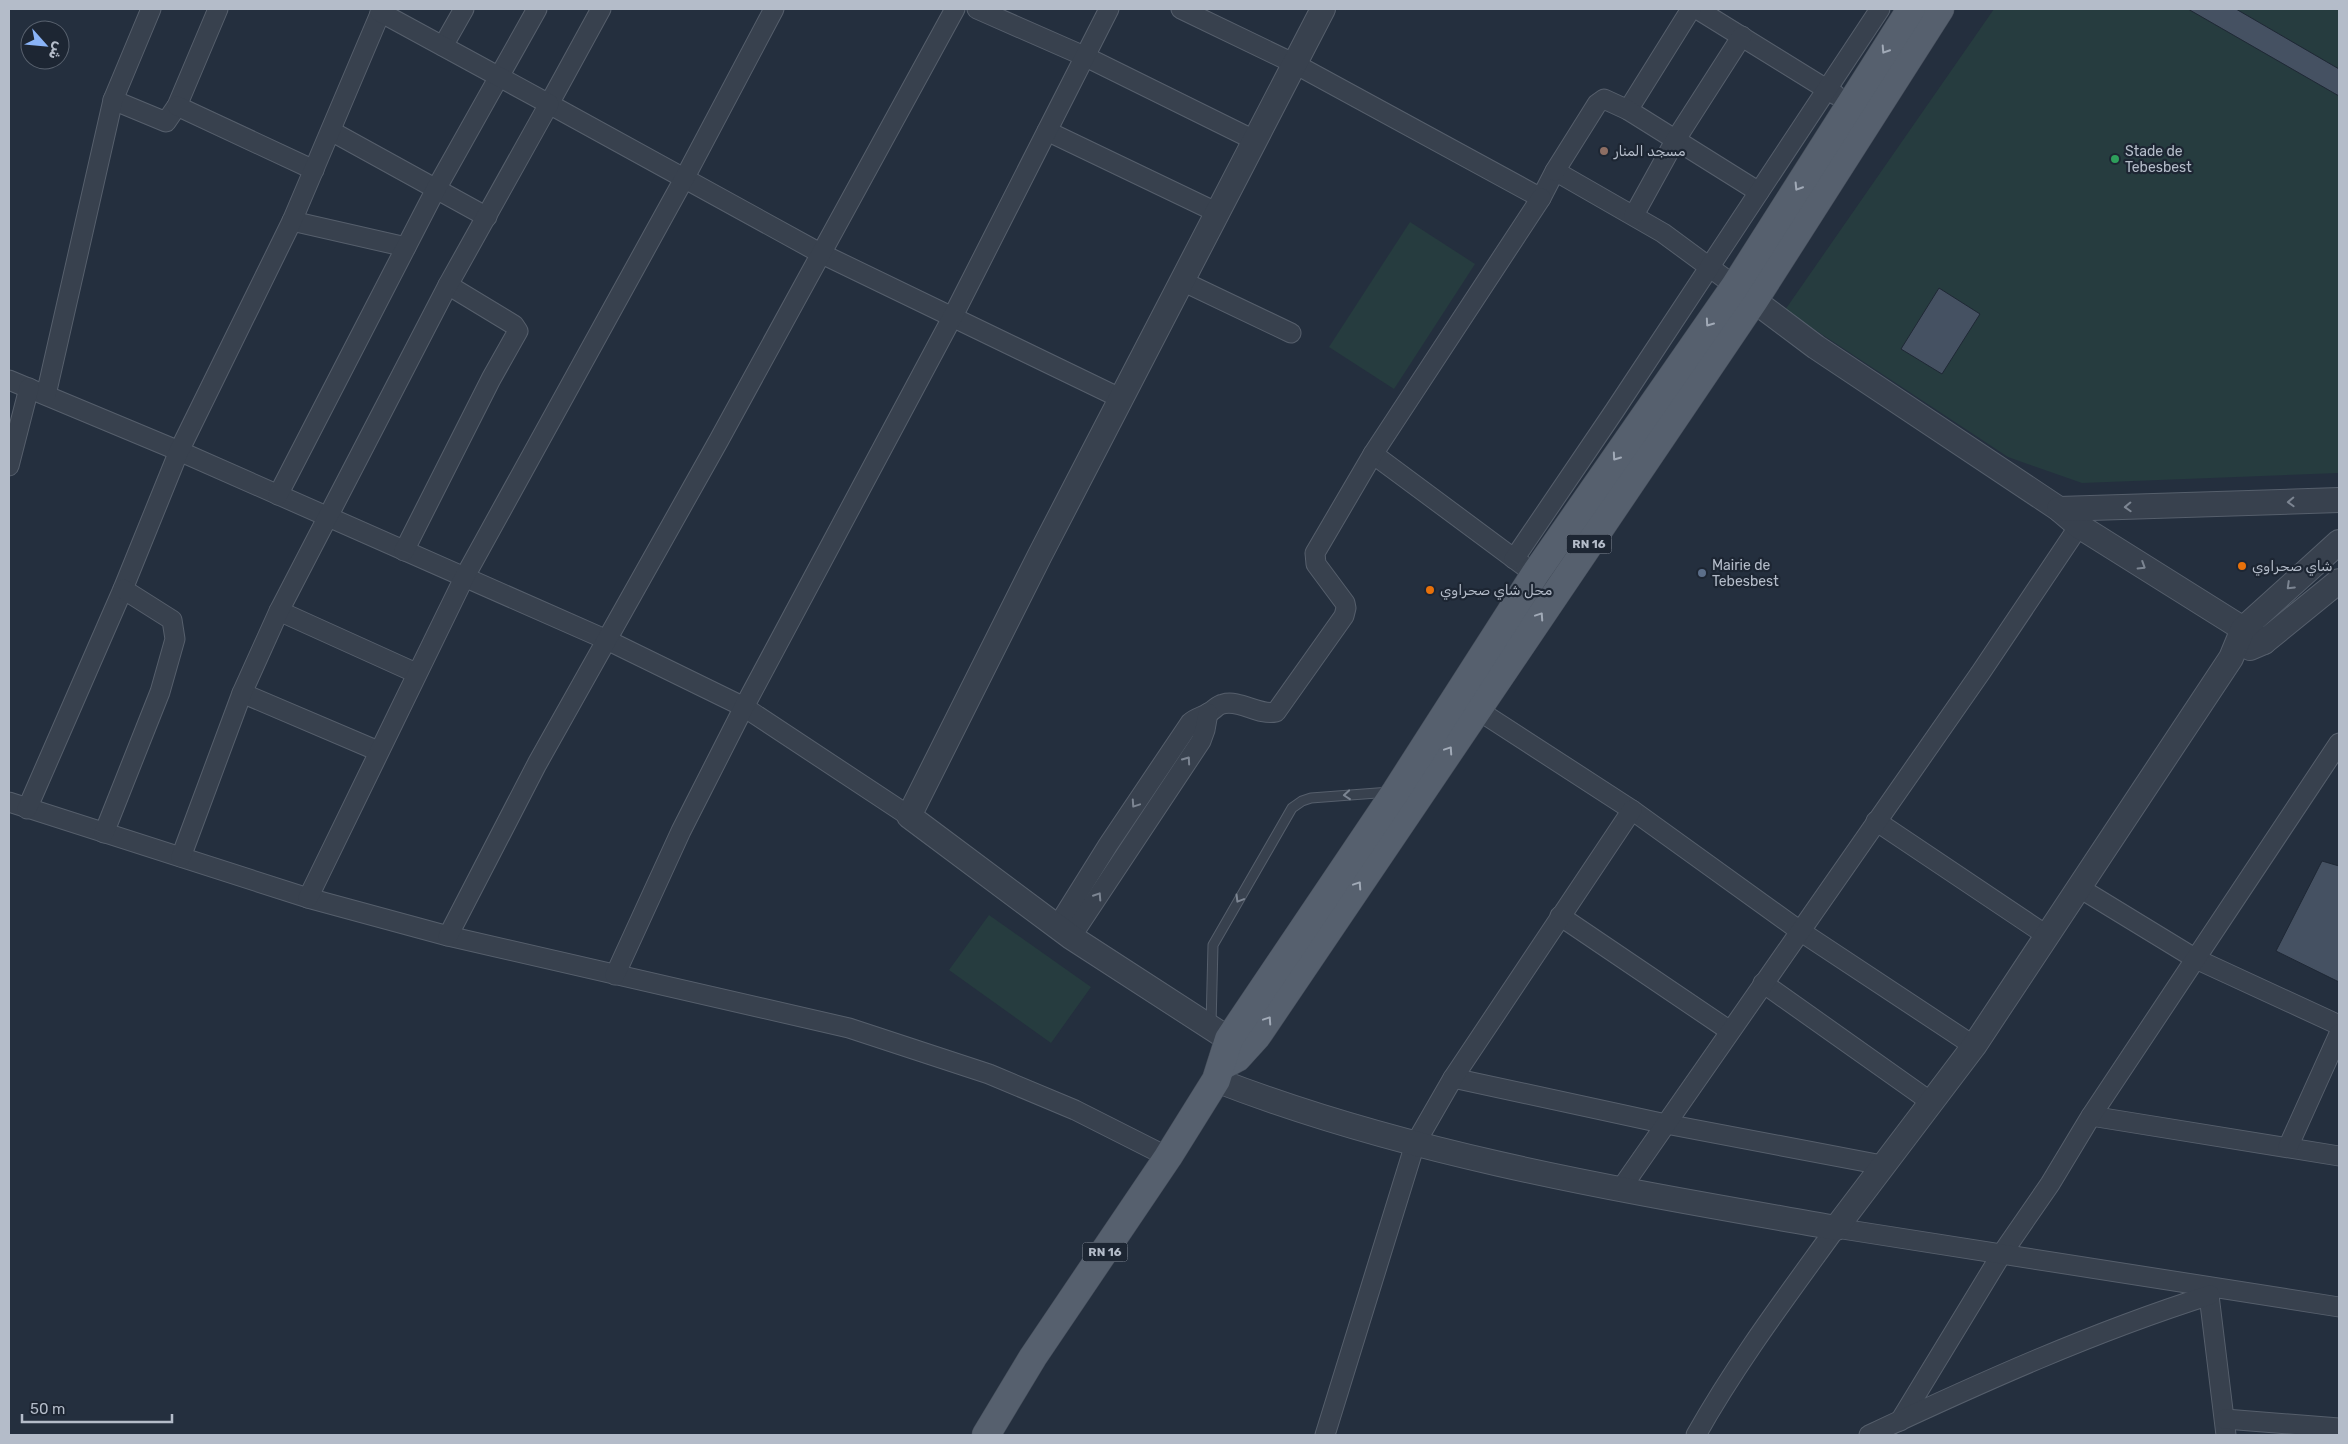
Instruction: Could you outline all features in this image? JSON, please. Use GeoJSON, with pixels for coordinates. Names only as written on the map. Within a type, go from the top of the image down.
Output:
{"type":"FeatureCollection","features":[{"type":"Feature","properties":{"kind":"main road","name":"RN 16"},"geometry":{"type":"LineString","coordinates":[[1744,294],[1850,105],[1911,9]]}},
{"type":"Feature","properties":{"kind":"main road","name":"RN 16"},"geometry":{"type":"LineString","coordinates":[[986,1435],[1033,1357],[1168,1157],[1219,1073],[1229,1039],[1396,791],[1558,590],[1668,405],[1940,9]]}},
{"type":"Feature","properties":{"kind":"main road","name":"RN 16"},"geometry":{"type":"LineString","coordinates":[[1229,1039],[1466,703],[1524,566],[1668,405]]}},
{"type":"Feature","properties":{"kind":"street"},"geometry":{"type":"LineString","coordinates":[[9,466],[37,392],[113,100],[151,9]]}},
{"type":"Feature","properties":{"kind":"street"},"geometry":{"type":"LineString","coordinates":[[113,100],[163,122],[168,120],[177,106],[218,9]]}},
{"type":"Feature","properties":{"kind":"street"},"geometry":{"type":"LineString","coordinates":[[443,46],[464,9]]}},
{"type":"Feature","properties":{"kind":"street"},"geometry":{"type":"LineString","coordinates":[[278,495],[436,189],[537,9]]}},
{"type":"Feature","properties":{"kind":"street"},"geometry":{"type":"LineString","coordinates":[[181,857],[242,693],[279,611],[326,516],[448,286],[601,9]]}},
{"type":"Feature","properties":{"kind":"street"},"geometry":{"type":"LineString","coordinates":[[308,898],[416,673],[464,578],[684,178],[774,9]]}},
{"type":"Feature","properties":{"kind":"street"},"geometry":{"type":"LineString","coordinates":[[448,936],[536,764],[720,440],[955,9]]}},
{"type":"Feature","properties":{"kind":"street"},"geometry":{"type":"LineString","coordinates":[[977,9],[1084,56],[1256,141]]}},
{"type":"Feature","properties":{"kind":"street"},"geometry":{"type":"LineString","coordinates":[[615,975],[681,831],[744,707],[953,316],[1109,9]]}},
{"type":"Feature","properties":{"kind":"street"},"geometry":{"type":"LineString","coordinates":[[1181,9],[1295,64],[1542,198]]}},
{"type":"Feature","properties":{"kind":"street"},"geometry":{"type":"LineString","coordinates":[[909,816],[1040,556],[1323,9]]}},
{"type":"Feature","properties":{"kind":"street"},"geometry":{"type":"LineString","coordinates":[[1628,110],[1691,9]]}},
{"type":"Feature","properties":{"kind":"street"},"geometry":{"type":"LineString","coordinates":[[1524,566],[1711,266],[1880,9]]}},
{"type":"Feature","properties":{"kind":"street"},"geometry":{"type":"LineString","coordinates":[[27,809],[123,588],[179,451],[292,221],[381,11],[820,254],[953,316],[1122,399]]}},
{"type":"Feature","properties":{"kind":"street"},"geometry":{"type":"LineString","coordinates":[[1707,11],[1742,36],[1850,105]]}},
{"type":"Feature","properties":{"kind":"street"},"geometry":{"type":"LineString","coordinates":[[1634,215],[1676,139],[1742,36]]}},
{"type":"Feature","properties":{"kind":"street"},"geometry":{"type":"LineString","coordinates":[[1065,931],[1201,741],[1208,714],[1223,704],[1232,704],[1263,713],[1276,712],[1344,616],[1345,603],[1316,564],[1315,552],[1373,454],[1542,198],[1555,171],[1599,101],[1604,99],[1628,110],[1759,192]]}},
{"type":"Feature","properties":{"kind":"street"},"geometry":{"type":"LineString","coordinates":[[177,106],[314,170]]}},
{"type":"Feature","properties":{"kind":"street"},"geometry":{"type":"LineString","coordinates":[[331,131],[486,217]]}},
{"type":"Feature","properties":{"kind":"street"},"geometry":{"type":"LineString","coordinates":[[1046,131],[1218,214]]}},
{"type":"Feature","properties":{"kind":"street"},"geometry":{"type":"LineString","coordinates":[[1555,171],[1634,215],[1711,266],[1744,294],[1893,399],[2059,509],[2079,526],[2264,642]]}},
{"type":"Feature","properties":{"kind":"street"},"geometry":{"type":"LineString","coordinates":[[292,221],[406,246]]}},
{"type":"Feature","properties":{"kind":"street"},"geometry":{"type":"LineString","coordinates":[[1182,281],[1291,333]]}},
{"type":"Feature","properties":{"kind":"street"},"geometry":{"type":"LineString","coordinates":[[404,551],[518,331],[514,325],[448,286]]}},
{"type":"Feature","properties":{"kind":"street"},"geometry":{"type":"LineString","coordinates":[[9,380],[179,451],[606,640],[744,707],[909,816],[1065,931],[1229,1039]]}},
{"type":"Feature","properties":{"kind":"street"},"geometry":{"type":"LineString","coordinates":[[1373,454],[1558,590]]}},
{"type":"Feature","properties":{"kind":"street"},"geometry":{"type":"LineString","coordinates":[[2059,509],[2339,500]]}},
{"type":"Feature","properties":{"kind":"street"},"geometry":{"type":"LineString","coordinates":[[1620,1190],[1981,672],[2079,526]]}},
{"type":"Feature","properties":{"kind":"street"},"geometry":{"type":"LineString","coordinates":[[1696,1435],[1755,1340],[1882,1165],[1974,1046],[2231,658],[2243,629],[2339,542]]}},
{"type":"Feature","properties":{"kind":"street"},"geometry":{"type":"LineString","coordinates":[[2231,658],[2264,642],[2339,581]]}},
{"type":"Feature","properties":{"kind":"street"},"geometry":{"type":"LineString","coordinates":[[104,833],[160,692],[175,639],[172,620],[123,588]]}},
{"type":"Feature","properties":{"kind":"street"},"geometry":{"type":"LineString","coordinates":[[279,611],[416,673]]}},
{"type":"Feature","properties":{"kind":"street"},"geometry":{"type":"LineString","coordinates":[[242,693],[378,751]]}},
{"type":"Feature","properties":{"kind":"street"},"geometry":{"type":"LineString","coordinates":[[1466,703],[1632,810],[1800,931],[1974,1046]]}},
{"type":"Feature","properties":{"kind":"street"},"geometry":{"type":"LineString","coordinates":[[1900,1420],[2001,1255],[2050,1184],[2090,1116],[2339,743]]}},
{"type":"Feature","properties":{"kind":"street"},"geometry":{"type":"LineString","coordinates":[[9,802],[308,898],[448,936],[795,1014],[921,1050],[989,1074],[1074,1110],[1168,1157]]}},
{"type":"Feature","properties":{"kind":"street"},"geometry":{"type":"LineString","coordinates":[[1325,1435],[1415,1144],[1454,1078],[1632,810]]}},
{"type":"Feature","properties":{"kind":"street"},"geometry":{"type":"LineString","coordinates":[[1876,821],[2046,935]]}},
{"type":"Feature","properties":{"kind":"street"},"geometry":{"type":"LineString","coordinates":[[2078,887],[2196,959],[2339,1025]]}},
{"type":"Feature","properties":{"kind":"street"},"geometry":{"type":"LineString","coordinates":[[1560,916],[1730,1031]]}},
{"type":"Feature","properties":{"kind":"street"},"geometry":{"type":"LineString","coordinates":[[1763,983],[1931,1102]]}},
{"type":"Feature","properties":{"kind":"street"},"geometry":{"type":"LineString","coordinates":[[2288,1147],[2339,1034]]}},
{"type":"Feature","properties":{"kind":"street"},"geometry":{"type":"LineString","coordinates":[[1219,1073],[1258,1096],[1415,1144],[1620,1190],[2209,1291],[2339,1307]]}},
{"type":"Feature","properties":{"kind":"street"},"geometry":{"type":"LineString","coordinates":[[1454,1078],[1666,1124],[1882,1165]]}},
{"type":"Feature","properties":{"kind":"street"},"geometry":{"type":"LineString","coordinates":[[2090,1116],[2339,1156]]}},
{"type":"Feature","properties":{"kind":"street"},"geometry":{"type":"LineString","coordinates":[[1869,1435],[2062,1349],[2209,1291]]}},
{"type":"Feature","properties":{"kind":"street"},"geometry":{"type":"LineString","coordinates":[[2209,1291],[2226,1427],[2339,1428]]}},
{"type":"Feature","properties":{"kind":"lane"},"geometry":{"type":"LineString","coordinates":[[1229,1039],[1213,945],[1292,808],[1302,801],[1311,798],[1396,791]]}},
{"type":"Feature","properties":{"kind":"green space","name":"Stade de Tebesbest"},"geometry":{"type":"Polygon","coordinates":[[[1994,9],[2339,9],[2338,473],[2082,483],[2008,457],[1785,310],[1994,9]]]}},
{"type":"Feature","properties":{"kind":"green space"},"geometry":{"type":"Polygon","coordinates":[[[1410,222],[1475,264],[1394,389],[1329,347],[1410,222]]]}},
{"type":"Feature","properties":{"kind":"green space"},"geometry":{"type":"Polygon","coordinates":[[[989,915],[1091,987],[1051,1043],[949,970],[989,915]]]}},
{"type":"Feature","properties":{"kind":"building"},"geometry":{"type":"Polygon","coordinates":[[[2188,9],[2236,9],[2339,69],[2339,96],[2188,9]]]}},
{"type":"Feature","properties":{"kind":"building"},"geometry":{"type":"Polygon","coordinates":[[[1939,288],[1980,314],[1942,374],[1901,349],[1939,288]]]}},
{"type":"Feature","properties":{"kind":"building"},"geometry":{"type":"Polygon","coordinates":[[[2322,861],[2339,866],[2339,982],[2276,951],[2322,861]]]}},
{"type":"Feature","properties":{"kind":"place","name":"مسجد المنار"},"geometry":{"type":"Point","coordinates":[1604,151]}},
{"type":"Feature","properties":{"kind":"place","name":"Stade de Tebesbest"},"geometry":{"type":"Point","coordinates":[2115,159]}},
{"type":"Feature","properties":{"kind":"place","name":"شاي صحراوي"},"geometry":{"type":"Point","coordinates":[2242,566]}},
{"type":"Feature","properties":{"kind":"place","name":"Mairie de Tebesbest"},"geometry":{"type":"Point","coordinates":[1702,573]}},
{"type":"Feature","properties":{"kind":"place","name":"محل شاي صحراوي"},"geometry":{"type":"Point","coordinates":[1430,590]}}]}
